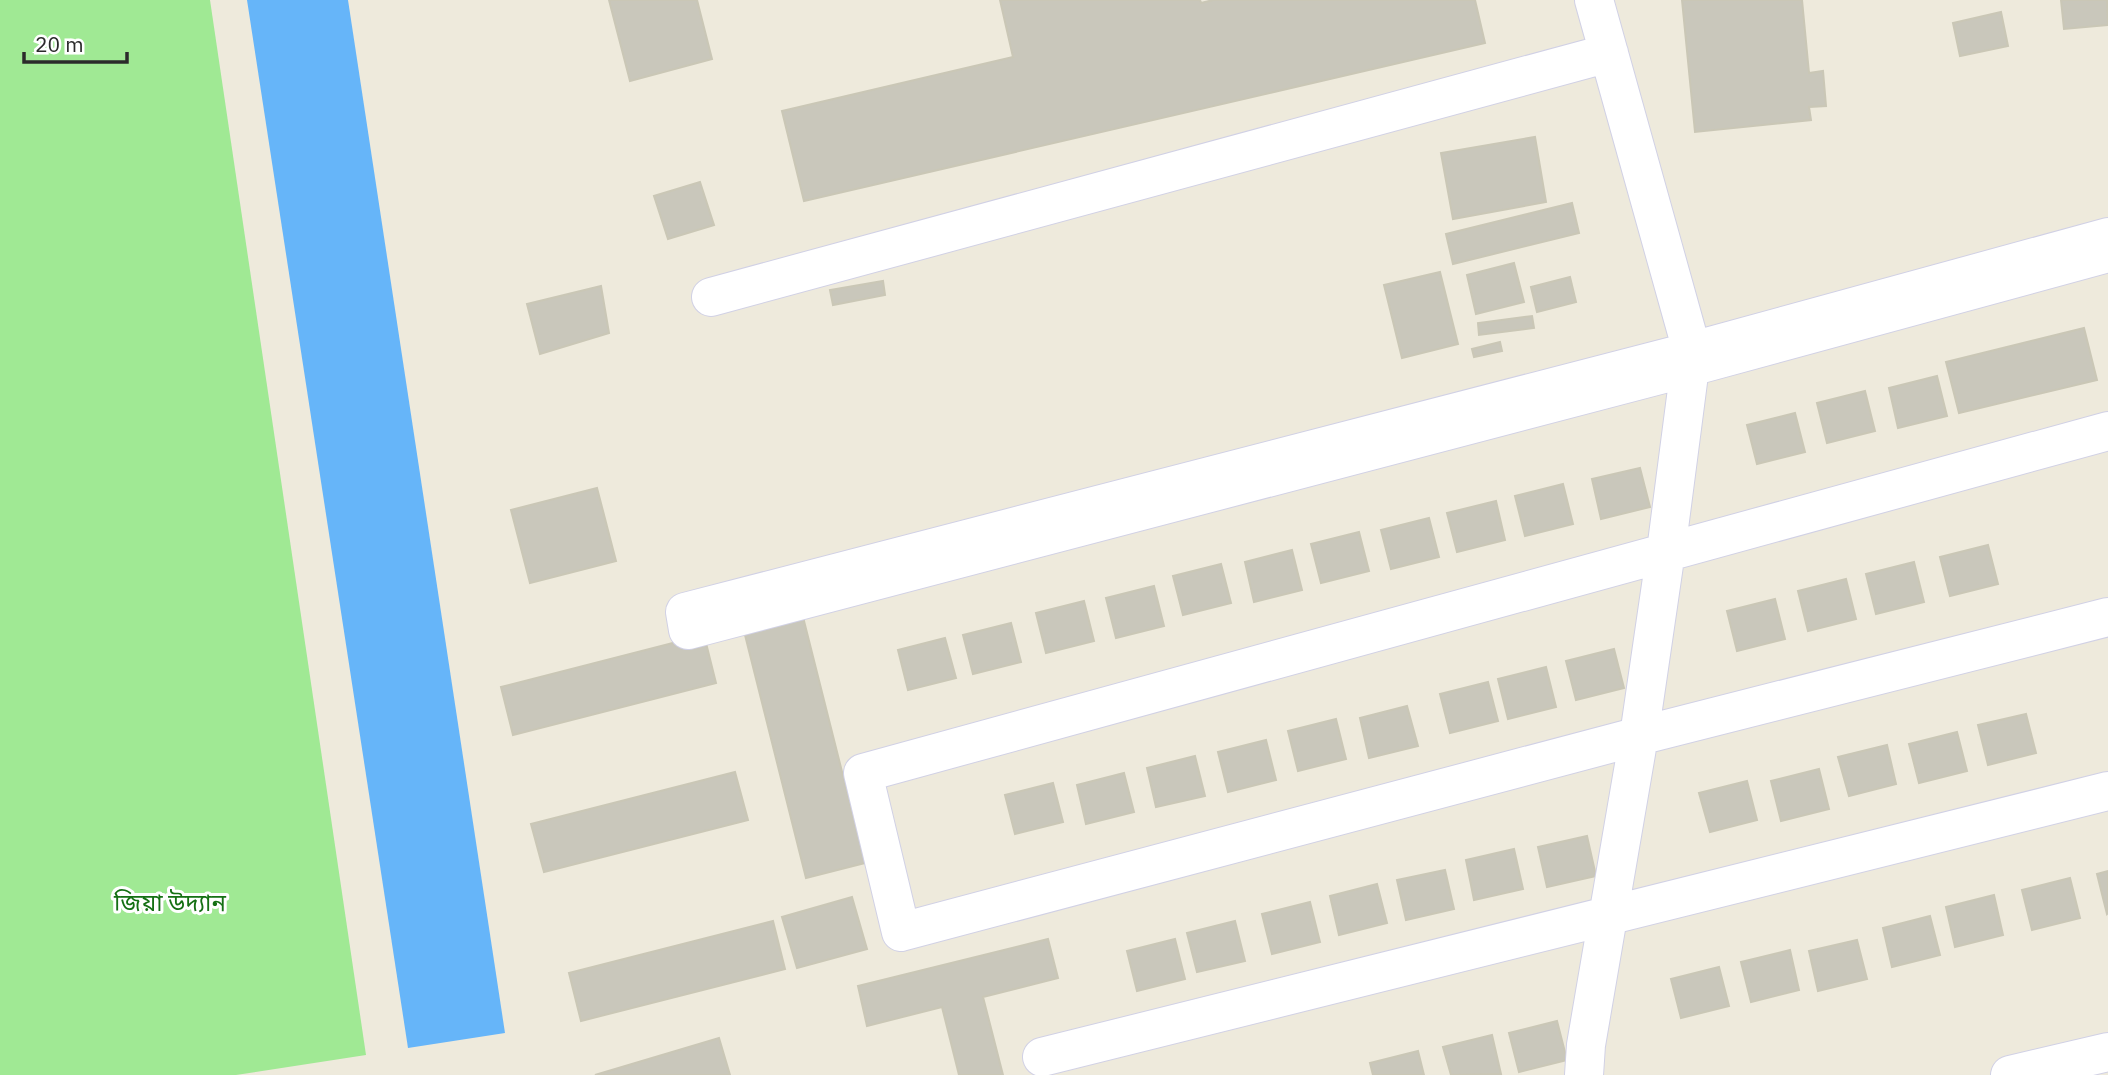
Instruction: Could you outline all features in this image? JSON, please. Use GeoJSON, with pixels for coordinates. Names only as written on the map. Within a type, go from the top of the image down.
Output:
{"type":"FeatureCollection","features":[{"type":"Feature","properties":{"kind":"street"},"geometry":{"type":"LineString","coordinates":[[1584,1075],[1586,1045],[1639,736],[1691,359],[1594,0]]}},
{"type":"Feature","properties":{"kind":"street"},"geometry":{"type":"LineString","coordinates":[[711,297],[1609,53]]}},
{"type":"Feature","properties":{"kind":"street"},"geometry":{"type":"LineString","coordinates":[[2108,237],[1691,359],[688,630],[685,612],[1691,359],[2108,253]]}},
{"type":"Feature","properties":{"kind":"street"},"geometry":{"type":"LineString","coordinates":[[2108,431],[863,773],[901,932],[1639,736],[2108,617]]}},
{"type":"Feature","properties":{"kind":"street"},"geometry":{"type":"LineString","coordinates":[[1042,1057],[2108,792]]}},
{"type":"Feature","properties":{"kind":"street"},"geometry":{"type":"LineString","coordinates":[[2010,1075],[2108,1052]]}},
{"type":"Feature","properties":{"kind":"green space","name":"জিয়া উদ্যান"},"geometry":{"type":"Polygon","coordinates":[[[0,0],[210,0],[366,1055],[236,1075],[0,1075],[0,0]]]}},
{"type":"Feature","properties":{"kind":"water"},"geometry":{"type":"Polygon","coordinates":[[[247,0],[348,0],[505,1033],[408,1048],[247,0]]]}},
{"type":"Feature","properties":{"kind":"building"},"geometry":{"type":"Polygon","coordinates":[[[609,0],[697,0],[712,59],[630,81],[609,0]]]}},
{"type":"Feature","properties":{"kind":"building"},"geometry":{"type":"Polygon","coordinates":[[[1000,0],[1200,0],[1201,3],[1213,0],[1475,0],[1485,43],[804,201],[782,111],[1013,57],[1000,0]]]}},
{"type":"Feature","properties":{"kind":"building"},"geometry":{"type":"Polygon","coordinates":[[[1682,0],[1802,0],[1809,73],[1823,71],[1826,106],[1809,107],[1811,120],[1695,132],[1682,0]]]}},
{"type":"Feature","properties":{"kind":"building"},"geometry":{"type":"Polygon","coordinates":[[[2061,0],[2107,0],[2108,25],[2064,29],[2061,0]]]}},
{"type":"Feature","properties":{"kind":"building"},"geometry":{"type":"Polygon","coordinates":[[[2001,12],[2008,46],[1960,56],[1953,23],[2001,12]]]}},
{"type":"Feature","properties":{"kind":"building"},"geometry":{"type":"Polygon","coordinates":[[[1535,137],[1546,202],[1453,219],[1441,153],[1535,137]]]}},
{"type":"Feature","properties":{"kind":"building"},"geometry":{"type":"Polygon","coordinates":[[[700,182],[714,225],[668,239],[654,196],[700,182]]]}},
{"type":"Feature","properties":{"kind":"building"},"geometry":{"type":"Polygon","coordinates":[[[1572,203],[1579,233],[1453,264],[1446,234],[1572,203]]]}},
{"type":"Feature","properties":{"kind":"building"},"geometry":{"type":"Polygon","coordinates":[[[1514,263],[1524,302],[1476,314],[1467,275],[1514,263]]]}},
{"type":"Feature","properties":{"kind":"building"},"geometry":{"type":"Polygon","coordinates":[[[1440,272],[1458,344],[1402,358],[1384,285],[1440,272]]]}},
{"type":"Feature","properties":{"kind":"building"},"geometry":{"type":"Polygon","coordinates":[[[1570,277],[1576,302],[1537,312],[1531,287],[1570,277]]]}},
{"type":"Feature","properties":{"kind":"building"},"geometry":{"type":"Polygon","coordinates":[[[883,281],[885,295],[833,305],[830,290],[883,281]]]}},
{"type":"Feature","properties":{"kind":"building"},"geometry":{"type":"Polygon","coordinates":[[[601,286],[609,333],[540,354],[527,304],[601,286]]]}},
{"type":"Feature","properties":{"kind":"building"},"geometry":{"type":"Polygon","coordinates":[[[1532,316],[1534,328],[1479,335],[1478,323],[1532,316]]]}},
{"type":"Feature","properties":{"kind":"building"},"geometry":{"type":"Polygon","coordinates":[[[2084,328],[2097,380],[1959,413],[1946,362],[2084,328]]]}},
{"type":"Feature","properties":{"kind":"building"},"geometry":{"type":"Polygon","coordinates":[[[1500,342],[1502,351],[1474,357],[1472,349],[1500,342]]]}},
{"type":"Feature","properties":{"kind":"building"},"geometry":{"type":"Polygon","coordinates":[[[1937,376],[1947,416],[1898,428],[1889,388],[1937,376]]]}},
{"type":"Feature","properties":{"kind":"building"},"geometry":{"type":"Polygon","coordinates":[[[1865,391],[1875,431],[1827,443],[1817,403],[1865,391]]]}},
{"type":"Feature","properties":{"kind":"building"},"geometry":{"type":"Polygon","coordinates":[[[1795,413],[1805,452],[1757,464],[1747,425],[1795,413]]]}},
{"type":"Feature","properties":{"kind":"building"},"geometry":{"type":"Polygon","coordinates":[[[1640,468],[1650,507],[1601,519],[1592,479],[1640,468]]]}},
{"type":"Feature","properties":{"kind":"building"},"geometry":{"type":"Polygon","coordinates":[[[1563,484],[1573,524],[1525,536],[1515,496],[1563,484]]]}},
{"type":"Feature","properties":{"kind":"building"},"geometry":{"type":"Polygon","coordinates":[[[597,488],[616,561],[530,583],[511,510],[597,488]]]}},
{"type":"Feature","properties":{"kind":"building"},"geometry":{"type":"Polygon","coordinates":[[[1496,501],[1505,540],[1457,552],[1447,513],[1496,501]]]}},
{"type":"Feature","properties":{"kind":"building"},"geometry":{"type":"Polygon","coordinates":[[[1429,518],[1439,557],[1391,569],[1381,530],[1429,518]]]}},
{"type":"Feature","properties":{"kind":"building"},"geometry":{"type":"Polygon","coordinates":[[[1359,532],[1369,571],[1321,583],[1311,544],[1359,532]]]}},
{"type":"Feature","properties":{"kind":"building"},"geometry":{"type":"Polygon","coordinates":[[[1988,545],[1998,584],[1950,596],[1940,557],[1988,545]]]}},
{"type":"Feature","properties":{"kind":"building"},"geometry":{"type":"Polygon","coordinates":[[[1292,550],[1302,590],[1254,602],[1245,562],[1292,550]]]}},
{"type":"Feature","properties":{"kind":"building"},"geometry":{"type":"Polygon","coordinates":[[[1914,562],[1924,602],[1876,614],[1866,574],[1914,562]]]}},
{"type":"Feature","properties":{"kind":"building"},"geometry":{"type":"Polygon","coordinates":[[[1221,564],[1231,603],[1183,615],[1173,576],[1221,564]]]}},
{"type":"Feature","properties":{"kind":"building"},"geometry":{"type":"Polygon","coordinates":[[[1846,579],[1856,619],[1808,631],[1798,591],[1846,579]]]}},
{"type":"Feature","properties":{"kind":"building"},"geometry":{"type":"Polygon","coordinates":[[[1154,586],[1164,626],[1116,638],[1106,598],[1154,586]]]}},
{"type":"Feature","properties":{"kind":"building"},"geometry":{"type":"Polygon","coordinates":[[[1775,599],[1785,639],[1737,651],[1727,611],[1775,599]]]}},
{"type":"Feature","properties":{"kind":"building"},"geometry":{"type":"Polygon","coordinates":[[[1084,601],[1094,641],[1046,653],[1036,613],[1084,601]]]}},
{"type":"Feature","properties":{"kind":"building"},"geometry":{"type":"Polygon","coordinates":[[[803,617],[865,863],[806,878],[744,631],[803,617]]]}},
{"type":"Feature","properties":{"kind":"building"},"geometry":{"type":"Polygon","coordinates":[[[1011,623],[1021,662],[973,674],[963,635],[1011,623]]]}},
{"type":"Feature","properties":{"kind":"building"},"geometry":{"type":"Polygon","coordinates":[[[704,635],[716,683],[513,735],[501,687],[704,635]]]}},
{"type":"Feature","properties":{"kind":"building"},"geometry":{"type":"Polygon","coordinates":[[[945,638],[956,678],[908,690],[898,650],[945,638]]]}},
{"type":"Feature","properties":{"kind":"building"},"geometry":{"type":"Polygon","coordinates":[[[1614,649],[1624,688],[1576,700],[1566,661],[1614,649]]]}},
{"type":"Feature","properties":{"kind":"building"},"geometry":{"type":"Polygon","coordinates":[[[1546,667],[1556,707],[1508,719],[1498,679],[1546,667]]]}},
{"type":"Feature","properties":{"kind":"building"},"geometry":{"type":"Polygon","coordinates":[[[1488,682],[1498,721],[1450,733],[1440,694],[1488,682]]]}},
{"type":"Feature","properties":{"kind":"building"},"geometry":{"type":"Polygon","coordinates":[[[1407,706],[1418,746],[1369,758],[1360,718],[1407,706]]]}},
{"type":"Feature","properties":{"kind":"building"},"geometry":{"type":"Polygon","coordinates":[[[2026,714],[2036,753],[1988,765],[1978,725],[2026,714]]]}},
{"type":"Feature","properties":{"kind":"building"},"geometry":{"type":"Polygon","coordinates":[[[1336,719],[1346,759],[1298,771],[1288,731],[1336,719]]]}},
{"type":"Feature","properties":{"kind":"building"},"geometry":{"type":"Polygon","coordinates":[[[1957,732],[1967,771],[1919,783],[1909,744],[1957,732]]]}},
{"type":"Feature","properties":{"kind":"building"},"geometry":{"type":"Polygon","coordinates":[[[1266,740],[1276,780],[1228,792],[1218,752],[1266,740]]]}},
{"type":"Feature","properties":{"kind":"building"},"geometry":{"type":"Polygon","coordinates":[[[1887,745],[1896,784],[1849,796],[1838,757],[1887,745]]]}},
{"type":"Feature","properties":{"kind":"building"},"geometry":{"type":"Polygon","coordinates":[[[1195,756],[1205,796],[1156,807],[1147,768],[1195,756]]]}},
{"type":"Feature","properties":{"kind":"building"},"geometry":{"type":"Polygon","coordinates":[[[1819,769],[1829,809],[1781,821],[1771,781],[1819,769]]]}},
{"type":"Feature","properties":{"kind":"building"},"geometry":{"type":"Polygon","coordinates":[[[735,772],[748,820],[544,872],[531,824],[735,772]]]}},
{"type":"Feature","properties":{"kind":"building"},"geometry":{"type":"Polygon","coordinates":[[[1124,773],[1134,812],[1086,824],[1077,785],[1124,773]]]}},
{"type":"Feature","properties":{"kind":"building"},"geometry":{"type":"Polygon","coordinates":[[[1747,781],[1757,820],[1710,832],[1699,793],[1747,781]]]}},
{"type":"Feature","properties":{"kind":"building"},"geometry":{"type":"Polygon","coordinates":[[[1053,783],[1063,822],[1015,834],[1005,795],[1053,783]]]}},
{"type":"Feature","properties":{"kind":"building"},"geometry":{"type":"Polygon","coordinates":[[[1587,836],[1596,876],[1547,887],[1538,847],[1587,836]]]}},
{"type":"Feature","properties":{"kind":"building"},"geometry":{"type":"Polygon","coordinates":[[[1514,849],[1523,889],[1474,900],[1466,860],[1514,849]]]}},
{"type":"Feature","properties":{"kind":"building"},"geometry":{"type":"Polygon","coordinates":[[[1445,870],[1454,909],[1406,920],[1397,880],[1445,870]]]}},
{"type":"Feature","properties":{"kind":"building"},"geometry":{"type":"Polygon","coordinates":[[[2108,871],[2108,913],[2107,914],[2097,874],[2108,871]]]}},
{"type":"Feature","properties":{"kind":"building"},"geometry":{"type":"Polygon","coordinates":[[[2070,878],[2080,918],[2032,930],[2022,890],[2070,878]]]}},
{"type":"Feature","properties":{"kind":"building"},"geometry":{"type":"Polygon","coordinates":[[[1377,884],[1387,923],[1339,935],[1330,896],[1377,884]]]}},
{"type":"Feature","properties":{"kind":"building"},"geometry":{"type":"Polygon","coordinates":[[[1994,895],[2003,935],[1955,947],[1946,907],[1994,895]]]}},
{"type":"Feature","properties":{"kind":"building"},"geometry":{"type":"Polygon","coordinates":[[[852,897],[867,949],[797,968],[782,917],[852,897]]]}},
{"type":"Feature","properties":{"kind":"building"},"geometry":{"type":"Polygon","coordinates":[[[1310,902],[1320,942],[1272,954],[1262,914],[1310,902]]]}},
{"type":"Feature","properties":{"kind":"building"},"geometry":{"type":"Polygon","coordinates":[[[1930,916],[1940,955],[1892,967],[1883,928],[1930,916]]]}},
{"type":"Feature","properties":{"kind":"building"},"geometry":{"type":"Polygon","coordinates":[[[773,921],[785,969],[581,1021],[569,973],[773,921]]]}},
{"type":"Feature","properties":{"kind":"building"},"geometry":{"type":"Polygon","coordinates":[[[1235,921],[1245,961],[1197,972],[1187,933],[1235,921]]]}},
{"type":"Feature","properties":{"kind":"building"},"geometry":{"type":"Polygon","coordinates":[[[1048,939],[1058,978],[983,997],[1003,1075],[959,1075],[942,1007],[867,1026],[858,986],[1048,939]]]}},
{"type":"Feature","properties":{"kind":"building"},"geometry":{"type":"Polygon","coordinates":[[[1175,939],[1185,979],[1137,991],[1127,951],[1175,939]]]}},
{"type":"Feature","properties":{"kind":"building"},"geometry":{"type":"Polygon","coordinates":[[[1857,940],[1867,979],[1818,991],[1809,951],[1857,940]]]}},
{"type":"Feature","properties":{"kind":"building"},"geometry":{"type":"Polygon","coordinates":[[[1790,950],[1799,990],[1751,1002],[1741,962],[1790,950]]]}},
{"type":"Feature","properties":{"kind":"building"},"geometry":{"type":"Polygon","coordinates":[[[1719,967],[1729,1006],[1681,1018],[1671,979],[1719,967]]]}},
{"type":"Feature","properties":{"kind":"building"},"geometry":{"type":"Polygon","coordinates":[[[1557,1021],[1567,1060],[1519,1072],[1509,1033],[1557,1021]]]}},
{"type":"Feature","properties":{"kind":"building"},"geometry":{"type":"Polygon","coordinates":[[[1492,1035],[1501,1074],[1451,1075],[1443,1047],[1492,1035]]]}},
{"type":"Feature","properties":{"kind":"building"},"geometry":{"type":"Polygon","coordinates":[[[719,1038],[730,1075],[595,1075],[719,1038]]]}},
{"type":"Feature","properties":{"kind":"building"},"geometry":{"type":"Polygon","coordinates":[[[1418,1051],[1424,1075],[1373,1075],[1370,1063],[1418,1051]]]}}]}
